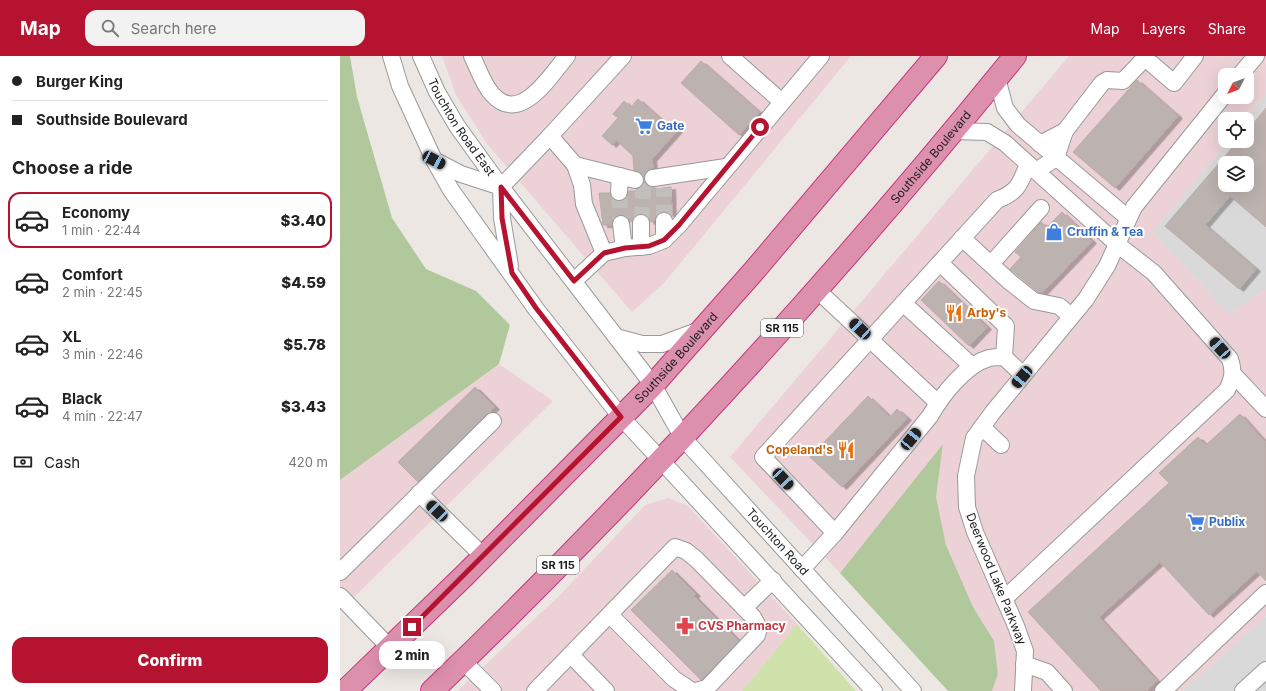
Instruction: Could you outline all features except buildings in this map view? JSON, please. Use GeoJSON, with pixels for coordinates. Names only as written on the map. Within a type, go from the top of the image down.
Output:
{"type":"FeatureCollection","features":[{"type":"Feature","properties":{"kind":"highway","name":"Southside Boulevard"},"geometry":{"type":"LineString","coordinates":[[345,691],[483,556],[653,385],[838,174],[936,56]]}},
{"type":"Feature","properties":{"kind":"highway","name":"Southside Boulevard"},"geometry":{"type":"LineString","coordinates":[[432,691],[683,438],[954,131],[1015,56]]}},
{"type":"Feature","properties":{"kind":"street"},"geometry":{"type":"LineString","coordinates":[[391,56],[400,86],[434,160],[451,190],[536,308],[621,417],[874,691]]}},
{"type":"Feature","properties":{"kind":"street","name":"Touchton Road East"},"geometry":{"type":"LineString","coordinates":[[421,56],[437,92],[457,126],[501,187],[653,385]]}},
{"type":"Feature","properties":{"kind":"street"},"geometry":{"type":"LineString","coordinates":[[472,56],[491,94],[501,103],[514,105],[527,101],[567,56]]}},
{"type":"Feature","properties":{"kind":"street"},"geometry":{"type":"LineString","coordinates":[[512,273],[502,218],[501,187],[623,56]]}},
{"type":"Feature","properties":{"kind":"street"},"geometry":{"type":"LineString","coordinates":[[730,56],[782,102]]}},
{"type":"Feature","properties":{"kind":"street"},"geometry":{"type":"LineString","coordinates":[[574,281],[604,253],[624,248],[649,246],[664,240],[679,225],[726,167],[821,56]]}},
{"type":"Feature","properties":{"kind":"street"},"geometry":{"type":"LineString","coordinates":[[834,533],[762,457],[997,200],[1011,195],[1020,185],[1056,158],[1065,131],[1102,83],[1107,80],[1123,81],[1146,57],[1174,83],[1196,56]]}},
{"type":"Feature","properties":{"kind":"street"},"geometry":{"type":"LineString","coordinates":[[1245,68],[1252,58]]}},
{"type":"Feature","properties":{"kind":"street"},"geometry":{"type":"LineString","coordinates":[[997,78],[1005,108],[1018,125],[1128,218]]}},
{"type":"Feature","properties":{"kind":"street","name":"Deerwood Lake Parkway"},"geometry":{"type":"LineString","coordinates":[[1023,691],[1025,651],[1016,626],[975,532],[967,507],[966,476],[974,438],[1023,375],[1086,299],[1107,266],[1134,206],[1218,103]]}},
{"type":"Feature","properties":{"kind":"street"},"geometry":{"type":"LineString","coordinates":[[954,131],[987,132],[1005,143],[1117,244],[1154,273],[1230,359],[1233,374],[1266,410]]}},
{"type":"Feature","properties":{"kind":"street"},"geometry":{"type":"LineString","coordinates":[[1040,144],[1065,131]]}},
{"type":"Feature","properties":{"kind":"street"},"geometry":{"type":"LineString","coordinates":[[550,136],[575,165],[582,185],[584,204],[604,253]]}},
{"type":"Feature","properties":{"kind":"street"},"geometry":{"type":"LineString","coordinates":[[434,160],[461,174],[501,187]]}},
{"type":"Feature","properties":{"kind":"street"},"geometry":{"type":"LineString","coordinates":[[575,165],[628,178],[619,192]]}},
{"type":"Feature","properties":{"kind":"street"},"geometry":{"type":"LineString","coordinates":[[661,181],[726,167]]}},
{"type":"Feature","properties":{"kind":"street"},"geometry":{"type":"LineString","coordinates":[[1020,185],[1037,172]]}},
{"type":"Feature","properties":{"kind":"street"},"geometry":{"type":"LineString","coordinates":[[991,264],[1041,208]]}},
{"type":"Feature","properties":{"kind":"street"},"geometry":{"type":"LineString","coordinates":[[664,221],[664,240]]}},
{"type":"Feature","properties":{"kind":"street"},"geometry":{"type":"LineString","coordinates":[[641,222],[641,247]]}},
{"type":"Feature","properties":{"kind":"street"},"geometry":{"type":"LineString","coordinates":[[621,224],[624,248]]}},
{"type":"Feature","properties":{"kind":"street"},"geometry":{"type":"LineString","coordinates":[[962,238],[1010,282],[1034,301],[1059,306],[1072,316]]}},
{"type":"Feature","properties":{"kind":"street"},"geometry":{"type":"LineString","coordinates":[[940,263],[1006,326],[1004,357]]}},
{"type":"Feature","properties":{"kind":"street"},"geometry":{"type":"LineString","coordinates":[[816,289],[938,403]]}},
{"type":"Feature","properties":{"kind":"street"},"geometry":{"type":"LineString","coordinates":[[903,304],[972,366]]}},
{"type":"Feature","properties":{"kind":"street"},"geometry":{"type":"LineString","coordinates":[[616,337],[642,344],[662,344],[702,330]]}},
{"type":"Feature","properties":{"kind":"street"},"geometry":{"type":"LineString","coordinates":[[802,569],[834,533],[930,416],[942,397],[972,366],[989,358],[1004,357],[1023,375]]}},
{"type":"Feature","properties":{"kind":"street"},"geometry":{"type":"LineString","coordinates":[[1004,599],[1227,390],[1233,374]]}},
{"type":"Feature","properties":{"kind":"street","name":"Touchton Road"},"geometry":{"type":"LineString","coordinates":[[653,385],[683,438],[913,691]]}},
{"type":"Feature","properties":{"kind":"street"},"geometry":{"type":"LineString","coordinates":[[340,572],[419,493],[425,490],[493,421]]}},
{"type":"Feature","properties":{"kind":"street"},"geometry":{"type":"LineString","coordinates":[[982,427],[1001,445]]}},
{"type":"Feature","properties":{"kind":"street"},"geometry":{"type":"LineString","coordinates":[[419,493],[483,556]]}},
{"type":"Feature","properties":{"kind":"street"},"geometry":{"type":"LineString","coordinates":[[535,691],[675,547],[686,551],[696,559],[753,617],[759,628],[757,635],[707,688],[696,691]]}},
{"type":"Feature","properties":{"kind":"street"},"geometry":{"type":"LineString","coordinates":[[744,608],[773,580]]}},
{"type":"Feature","properties":{"kind":"street"},"geometry":{"type":"LineString","coordinates":[[1163,691],[1266,593]]}},
{"type":"Feature","properties":{"kind":"street"},"geometry":{"type":"LineString","coordinates":[[340,596],[390,648]]}},
{"type":"Feature","properties":{"kind":"street"},"geometry":{"type":"LineString","coordinates":[[610,615],[674,679],[692,691]]}},
{"type":"Feature","properties":{"kind":"street"},"geometry":{"type":"LineString","coordinates":[[571,655],[606,691]]}},
{"type":"Feature","properties":{"kind":"street"},"geometry":{"type":"LineString","coordinates":[[463,661],[492,691]]}},
{"type":"Feature","properties":{"kind":"street"},"geometry":{"type":"LineString","coordinates":[[1024,664],[1047,672],[1064,691]]}},
{"type":"Feature","properties":{"kind":"street"},"geometry":{"type":"LineString","coordinates":[[1243,691],[1266,670]]}},
{"type":"Feature","properties":{"kind":"shaded area"},"geometry":{"type":"Polygon","coordinates":[[[442,56],[851,56],[665,282],[632,312],[487,144],[456,95],[442,56]]]}},
{"type":"Feature","properties":{"kind":"shaded area"},"geometry":{"type":"Polygon","coordinates":[[[1069,56],[1266,56],[1266,94],[1252,112],[1218,112],[1218,148],[1222,148],[1153,232],[1229,315],[1266,289],[1266,616],[1183,691],[992,691],[998,674],[994,641],[973,607],[946,545],[936,497],[943,445],[840,573],[730,457],[1069,56]]]}},
{"type":"Feature","properties":{"kind":"shaded area"},"geometry":{"type":"Polygon","coordinates":[[[1266,94],[1266,289],[1229,315],[1153,232],[1222,148],[1254,148],[1254,112],[1252,112],[1266,94]]]}},
{"type":"Feature","properties":{"kind":"shaded area"},"geometry":{"type":"Polygon","coordinates":[[[499,364],[553,401],[340,611],[340,480],[499,364]]]}},
{"type":"Feature","properties":{"kind":"shaded area"},"geometry":{"type":"Polygon","coordinates":[[[668,498],[688,506],[797,624],[742,691],[457,691],[558,597],[645,505],[668,498]]]}},
{"type":"Feature","properties":{"kind":"shaded area"},"geometry":{"type":"Polygon","coordinates":[[[1266,616],[1266,691],[1183,691],[1266,616]]]}},
{"type":"Feature","properties":{"kind":"green space"},"geometry":{"type":"Polygon","coordinates":[[[340,56],[350,56],[357,97],[392,218],[426,269],[476,291],[510,325],[499,364],[340,480],[340,56]]]}},
{"type":"Feature","properties":{"kind":"green space"},"geometry":{"type":"Polygon","coordinates":[[[943,444],[936,497],[946,545],[973,607],[994,641],[998,674],[992,691],[948,691],[840,573],[943,444]]]}},
{"type":"Feature","properties":{"kind":"green space"},"geometry":{"type":"Polygon","coordinates":[[[797,624],[856,691],[742,691],[797,624]]]}},
{"type":"Feature","properties":{"kind":"tunnel"},"geometry":{"type":"LineString","coordinates":[[641,223],[644,179]]}},
{"type":"Feature","properties":{"kind":"tunnel"},"geometry":{"type":"LineString","coordinates":[[664,188],[664,221]]}},
{"type":"Feature","properties":{"kind":"tunnel"},"geometry":{"type":"LineString","coordinates":[[619,192],[621,224]]}},
{"type":"Feature","properties":{"kind":"place","name":"Gate"},"geometry":{"type":"Point","coordinates":[644,126]}},
{"type":"Feature","properties":{"kind":"place","name":"Cruffin & Tea"},"geometry":{"type":"Point","coordinates":[1054,232]}},
{"type":"Feature","properties":{"kind":"place","name":"Arby's"},"geometry":{"type":"Point","coordinates":[954,313]}},
{"type":"Feature","properties":{"kind":"place","name":"Copeland's"},"geometry":{"type":"Point","coordinates":[846,450]}},
{"type":"Feature","properties":{"kind":"place","name":"Publix"},"geometry":{"type":"Point","coordinates":[1196,522]}},
{"type":"Feature","properties":{"kind":"place","name":"CVS Pharmacy"},"geometry":{"type":"Point","coordinates":[685,626]}},
{"type":"Feature","properties":{"kind":"route"},"geometry":{"type":"LineString","coordinates":[[412,627],[621,417],[536,308],[512,273],[505,245],[501,187],[574,281],[604,253],[625,248],[649,246],[664,240],[679,225],[760,127]]}}]}
